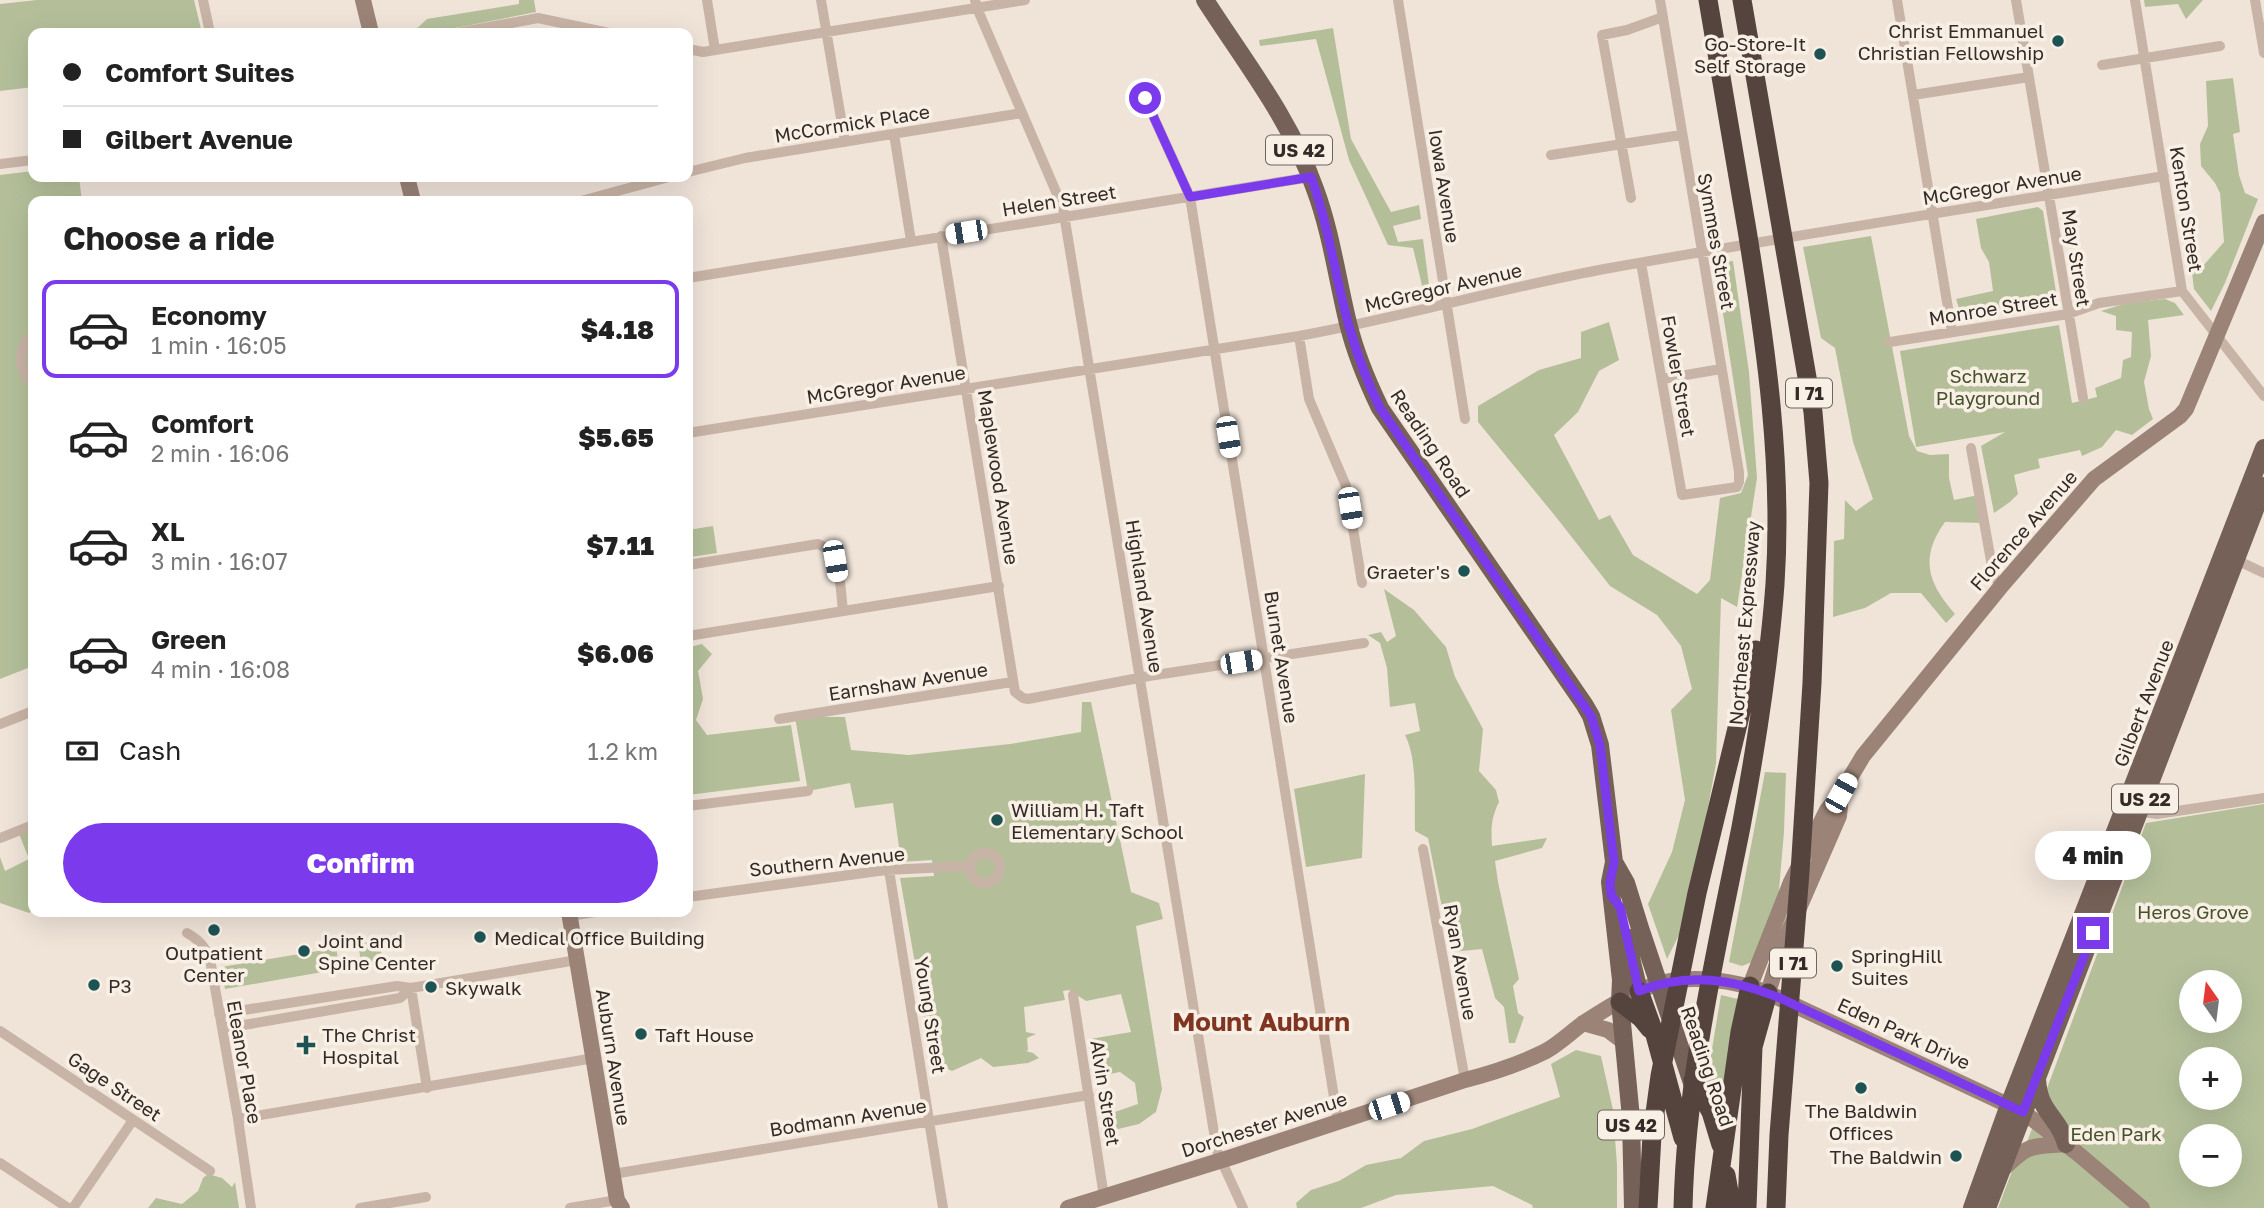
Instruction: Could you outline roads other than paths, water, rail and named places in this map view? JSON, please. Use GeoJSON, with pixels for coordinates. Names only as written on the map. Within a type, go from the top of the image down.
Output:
{"type":"FeatureCollection","features":[{"type":"Feature","properties":{"kind":"highway","name":"Northeast Expressway"},"geometry":{"type":"LineString","coordinates":[[1683,1208],[1684,1169],[1699,1051],[1718,930],[1739,835],[1761,707],[1775,582],[1777,514],[1774,431],[1765,338],[1708,0]]}},
{"type":"Feature","properties":{"kind":"highway","name":"I 71"},"geometry":{"type":"LineString","coordinates":[[1741,0],[1813,412],[1818,471],[1816,589],[1805,791],[1776,1208]]}},
{"type":"Feature","properties":{"kind":"highway"},"geometry":{"type":"LineString","coordinates":[[1648,1208],[1656,1101],[1690,928],[1754,668],[1777,514]]}},
{"type":"Feature","properties":{"kind":"highway"},"geometry":{"type":"LineString","coordinates":[[1661,1208],[1664,1144],[1690,928]]}},
{"type":"Feature","properties":{"kind":"highway"},"geometry":{"type":"LineString","coordinates":[[1715,1208],[1740,1032],[1759,990]]}},
{"type":"Feature","properties":{"kind":"highway"},"geometry":{"type":"LineString","coordinates":[[1747,1208],[1753,1047],[1759,990]]}},
{"type":"Feature","properties":{"kind":"highway"},"geometry":{"type":"LineString","coordinates":[[1639,991],[1655,1035],[1681,1129],[1691,1170],[1695,1208]]}},
{"type":"Feature","properties":{"kind":"highway"},"geometry":{"type":"LineString","coordinates":[[1620,1002],[1641,1018],[1655,1035]]}},
{"type":"Feature","properties":{"kind":"highway"},"geometry":{"type":"LineString","coordinates":[[1688,1071],[1711,1112],[1732,1208]]}},
{"type":"Feature","properties":{"kind":"highway"},"geometry":{"type":"LineString","coordinates":[[1779,1135],[1786,1208]]}},
{"type":"Feature","properties":{"kind":"main road","name":"Reading Road"},"geometry":{"type":"LineString","coordinates":[[1205,0],[1288,129],[1311,177],[1325,219],[1349,327],[1361,365],[1380,408],[1591,716],[1600,745],[1614,862],[1610,882],[1621,980],[1620,1002],[1631,1118],[1633,1208]]}},
{"type":"Feature","properties":{"kind":"main road","name":"Gilbert Avenue"},"geometry":{"type":"LineString","coordinates":[[1972,1208],[2016,1109],[2230,557],[2264,448]]}},
{"type":"Feature","properties":{"kind":"main road","name":"Gilbert Avenue"},"geometry":{"type":"LineString","coordinates":[[2230,557],[2264,486]]}},
{"type":"Feature","properties":{"kind":"main road","name":"Gilbert Avenue"},"geometry":{"type":"LineString","coordinates":[[1987,1208],[2002,1170],[2016,1109],[2037,1077],[2132,811]]}},
{"type":"Feature","properties":{"kind":"main road","name":"Reading Road"},"geometry":{"type":"LineString","coordinates":[[1614,862],[1626,883],[1711,1138],[1726,1208]]}},
{"type":"Feature","properties":{"kind":"main road"},"geometry":{"type":"LineString","coordinates":[[1611,895],[1620,907],[1639,991]]}},
{"type":"Feature","properties":{"kind":"main road"},"geometry":{"type":"LineString","coordinates":[[2037,1077],[2042,1105],[2062,1131],[2066,1144]]}},
{"type":"Feature","properties":{"kind":"street"},"geometry":{"type":"LineString","coordinates":[[203,0],[209,28]]}},
{"type":"Feature","properties":{"kind":"street"},"geometry":{"type":"LineString","coordinates":[[363,0],[370,28]]}},
{"type":"Feature","properties":{"kind":"street"},"geometry":{"type":"LineString","coordinates":[[707,0],[715,50]]}},
{"type":"Feature","properties":{"kind":"street"},"geometry":{"type":"LineString","coordinates":[[821,0],[845,142]]}},
{"type":"Feature","properties":{"kind":"street"},"geometry":{"type":"LineString","coordinates":[[693,50],[703,52],[976,4],[1026,0]]}},
{"type":"Feature","properties":{"kind":"street","name":"Iowa Avenue"},"geometry":{"type":"LineString","coordinates":[[1398,0],[1465,419]]}},
{"type":"Feature","properties":{"kind":"street","name":"Symmes Street"},"geometry":{"type":"LineString","coordinates":[[1660,0],[1739,472],[1737,487],[1682,495]]}},
{"type":"Feature","properties":{"kind":"street"},"geometry":{"type":"LineString","coordinates":[[1897,0],[1952,332]]}},
{"type":"Feature","properties":{"kind":"street","name":"May Street"},"geometry":{"type":"LineString","coordinates":[[2016,0],[2083,398]]}},
{"type":"Feature","properties":{"kind":"street","name":"Kenton Street"},"geometry":{"type":"LineString","coordinates":[[2135,0],[2183,294],[2264,396]]}},
{"type":"Feature","properties":{"kind":"street"},"geometry":{"type":"LineString","coordinates":[[2255,0],[2264,53]]}},
{"type":"Feature","properties":{"kind":"street","name":"Highland Avenue"},"geometry":{"type":"LineString","coordinates":[[976,4],[1063,208],[1220,1161],[1242,1208]]}},
{"type":"Feature","properties":{"kind":"street"},"geometry":{"type":"LineString","coordinates":[[1631,198],[1602,35],[1628,30],[1663,17]]}},
{"type":"Feature","properties":{"kind":"street"},"geometry":{"type":"LineString","coordinates":[[484,28],[538,18],[585,28]]}},
{"type":"Feature","properties":{"kind":"street"},"geometry":{"type":"LineString","coordinates":[[2102,65],[2220,46]]}},
{"type":"Feature","properties":{"kind":"street"},"geometry":{"type":"LineString","coordinates":[[1913,95],[2029,77]]}},
{"type":"Feature","properties":{"kind":"street","name":"Burnet Avenue"},"geometry":{"type":"LineString","coordinates":[[1145,98],[1190,197],[1338,1122]]}},
{"type":"Feature","properties":{"kind":"street","name":"McCormick Place"},"geometry":{"type":"LineString","coordinates":[[693,171],[745,158],[1022,113]]}},
{"type":"Feature","properties":{"kind":"street"},"geometry":{"type":"LineString","coordinates":[[894,134],[911,241]]}},
{"type":"Feature","properties":{"kind":"street"},"geometry":{"type":"LineString","coordinates":[[1551,155],[1681,135]]}},
{"type":"Feature","properties":{"kind":"street"},"geometry":{"type":"LineString","coordinates":[[0,164],[28,161]]}},
{"type":"Feature","properties":{"kind":"street","name":"McGregor Avenue"},"geometry":{"type":"LineString","coordinates":[[693,432],[1349,327],[1500,290],[1642,263],[2164,176]]}},
{"type":"Feature","properties":{"kind":"street","name":"Helen Street"},"geometry":{"type":"LineString","coordinates":[[693,277],[1311,177]]}},
{"type":"Feature","properties":{"kind":"street"},"geometry":{"type":"LineString","coordinates":[[599,196],[651,182]]}},
{"type":"Feature","properties":{"kind":"street","name":"Florence Avenue"},"geometry":{"type":"LineString","coordinates":[[1759,990],[1791,882],[1827,810],[1841,793],[1863,756],[2003,584],[2094,479],[2186,409],[2264,222]]}},
{"type":"Feature","properties":{"kind":"street","name":"Maplewood Avenue"},"geometry":{"type":"LineString","coordinates":[[941,236],[999,586],[1012,682]]}},
{"type":"Feature","properties":{"kind":"street","name":"Fowler Street"},"geometry":{"type":"LineString","coordinates":[[1642,263],[1682,495]]}},
{"type":"Feature","properties":{"kind":"street","name":"Monroe Street"},"geometry":{"type":"LineString","coordinates":[[1890,342],[2068,314],[2099,303],[2183,294]]}},
{"type":"Feature","properties":{"kind":"street"},"geometry":{"type":"LineString","coordinates":[[1299,335],[1309,398],[1346,486],[1362,583]]}},
{"type":"Feature","properties":{"kind":"street"},"geometry":{"type":"LineString","coordinates":[[28,339],[23,345],[20,362],[28,380]]}},
{"type":"Feature","properties":{"kind":"street"},"geometry":{"type":"LineString","coordinates":[[1662,380],[1721,369]]}},
{"type":"Feature","properties":{"kind":"street"},"geometry":{"type":"LineString","coordinates":[[1971,448],[1994,578],[2003,584]]}},
{"type":"Feature","properties":{"kind":"street"},"geometry":{"type":"LineString","coordinates":[[693,564],[818,544],[828,549],[835,561],[844,610]]}},
{"type":"Feature","properties":{"kind":"street"},"geometry":{"type":"LineString","coordinates":[[2230,557],[2264,572]]}},
{"type":"Feature","properties":{"kind":"street"},"geometry":{"type":"LineString","coordinates":[[693,635],[999,586]]}},
{"type":"Feature","properties":{"kind":"street","name":"Earnshaw Avenue"},"geometry":{"type":"LineString","coordinates":[[779,719],[1012,682],[1014,692],[1028,699],[1364,642]]}},
{"type":"Feature","properties":{"kind":"street"},"geometry":{"type":"LineString","coordinates":[[0,724],[28,712]]}},
{"type":"Feature","properties":{"kind":"street"},"geometry":{"type":"LineString","coordinates":[[693,805],[808,790]]}},
{"type":"Feature","properties":{"kind":"street"},"geometry":{"type":"LineString","coordinates":[[2132,811],[2157,814],[2264,798]]}},
{"type":"Feature","properties":{"kind":"street"},"geometry":{"type":"LineString","coordinates":[[0,838],[28,827]]}},
{"type":"Feature","properties":{"kind":"street","name":"Ryan Avenue"},"geometry":{"type":"LineString","coordinates":[[1423,849],[1465,1080]]}},
{"type":"Feature","properties":{"kind":"street","name":"Southern Avenue"},"geometry":{"type":"LineString","coordinates":[[693,896],[889,870],[970,866]]}},
{"type":"Feature","properties":{"kind":"street","name":"Young Street"},"geometry":{"type":"LineString","coordinates":[[889,870],[943,1208]]}},
{"type":"Feature","properties":{"kind":"street","name":"Auburn Avenue"},"geometry":{"type":"LineString","coordinates":[[570,917],[620,1204]]}},
{"type":"Feature","properties":{"kind":"street","name":"Eleanor Place"},"geometry":{"type":"LineString","coordinates":[[187,933],[199,940],[210,959],[251,1208]]}},
{"type":"Feature","properties":{"kind":"street"},"geometry":{"type":"LineString","coordinates":[[219,1014],[397,986],[411,988],[577,960]]}},
{"type":"Feature","properties":{"kind":"street","name":"Eden Park Drive"},"geometry":{"type":"LineString","coordinates":[[1620,1002],[1658,984],[1708,980],[1759,990],[2016,1109],[2066,1144],[2142,1208]]}},
{"type":"Feature","properties":{"kind":"street"},"geometry":{"type":"LineString","coordinates":[[223,1027],[400,998],[411,988]]}},
{"type":"Feature","properties":{"kind":"street"},"geometry":{"type":"LineString","coordinates":[[411,988],[427,1088]]}},
{"type":"Feature","properties":{"kind":"street","name":"Alvin Street"},"geometry":{"type":"LineString","coordinates":[[1073,995],[1104,1197]]}},
{"type":"Feature","properties":{"kind":"street","name":"Dorchester Avenue"},"geometry":{"type":"LineString","coordinates":[[1068,1208],[1497,1072],[1545,1051],[1583,1023],[1620,1002]]}},
{"type":"Feature","properties":{"kind":"street"},"geometry":{"type":"LineString","coordinates":[[1583,1023],[1608,1030],[1624,1042]]}},
{"type":"Feature","properties":{"kind":"street","name":"Gage Street"},"geometry":{"type":"LineString","coordinates":[[0,1031],[210,1171]]}},
{"type":"Feature","properties":{"kind":"street"},"geometry":{"type":"LineString","coordinates":[[238,1119],[594,1058]]}},
{"type":"Feature","properties":{"kind":"street","name":"Bodmann Avenue"},"geometry":{"type":"LineString","coordinates":[[613,1174],[1089,1095]]}},
{"type":"Feature","properties":{"kind":"street"},"geometry":{"type":"LineString","coordinates":[[0,1163],[70,1208],[133,1119]]}},
{"type":"Feature","properties":{"kind":"street"},"geometry":{"type":"LineString","coordinates":[[2002,1170],[2028,1148],[2066,1144]]}},
{"type":"Feature","properties":{"kind":"street"},"geometry":{"type":"LineString","coordinates":[[360,1208],[426,1197]]}},
{"type":"Feature","properties":{"kind":"street"},"geometry":{"type":"LineString","coordinates":[[570,1208],[620,1204]]}},
{"type":"Feature","properties":{"kind":"place","name":"Christ Emmanuel Christian Fellowship"},"geometry":{"type":"Point","coordinates":[2058,41]}},
{"type":"Feature","properties":{"kind":"place","name":"Go-Store-It Self Storage"},"geometry":{"type":"Point","coordinates":[1820,54]}},
{"type":"Feature","properties":{"kind":"place","name":"Graeter's"},"geometry":{"type":"Point","coordinates":[1464,571]}},
{"type":"Feature","properties":{"kind":"place","name":"William H. Taft Elementary School"},"geometry":{"type":"Point","coordinates":[997,820]}},
{"type":"Feature","properties":{"kind":"place","name":"Outpatient Center"},"geometry":{"type":"Point","coordinates":[214,930]}},
{"type":"Feature","properties":{"kind":"place","name":"Medical Office Building"},"geometry":{"type":"Point","coordinates":[480,937]}},
{"type":"Feature","properties":{"kind":"place","name":"Joint and Spine Center"},"geometry":{"type":"Point","coordinates":[304,951]}},
{"type":"Feature","properties":{"kind":"place","name":"SpringHill Suites"},"geometry":{"type":"Point","coordinates":[1837,966]}},
{"type":"Feature","properties":{"kind":"place","name":"P3"},"geometry":{"type":"Point","coordinates":[94,985]}},
{"type":"Feature","properties":{"kind":"place","name":"Skywalk"},"geometry":{"type":"Point","coordinates":[431,987]}},
{"type":"Feature","properties":{"kind":"place","name":"Taft House"},"geometry":{"type":"Point","coordinates":[641,1034]}},
{"type":"Feature","properties":{"kind":"place","name":"The Christ Hospital"},"geometry":{"type":"Point","coordinates":[306,1045]}},
{"type":"Feature","properties":{"kind":"place","name":"The Baldwin Offices"},"geometry":{"type":"Point","coordinates":[1861,1088]}},
{"type":"Feature","properties":{"kind":"place","name":"The Baldwin"},"geometry":{"type":"Point","coordinates":[1956,1156]}},
{"type":"Feature","properties":{"kind":"district","name":"Mount Auburn"},"geometry":{"type":"Point","coordinates":[1261,1021]}},
{"type":"Feature","properties":{"kind":"park label","name":"Schwarz Playground"},"geometry":{"type":"Point","coordinates":[1988,386]}},
{"type":"Feature","properties":{"kind":"park label","name":"Heros Grove"},"geometry":{"type":"Point","coordinates":[2193,911]}},
{"type":"Feature","properties":{"kind":"park label","name":"Eden Park"},"geometry":{"type":"Point","coordinates":[2116,1133]}}]}
